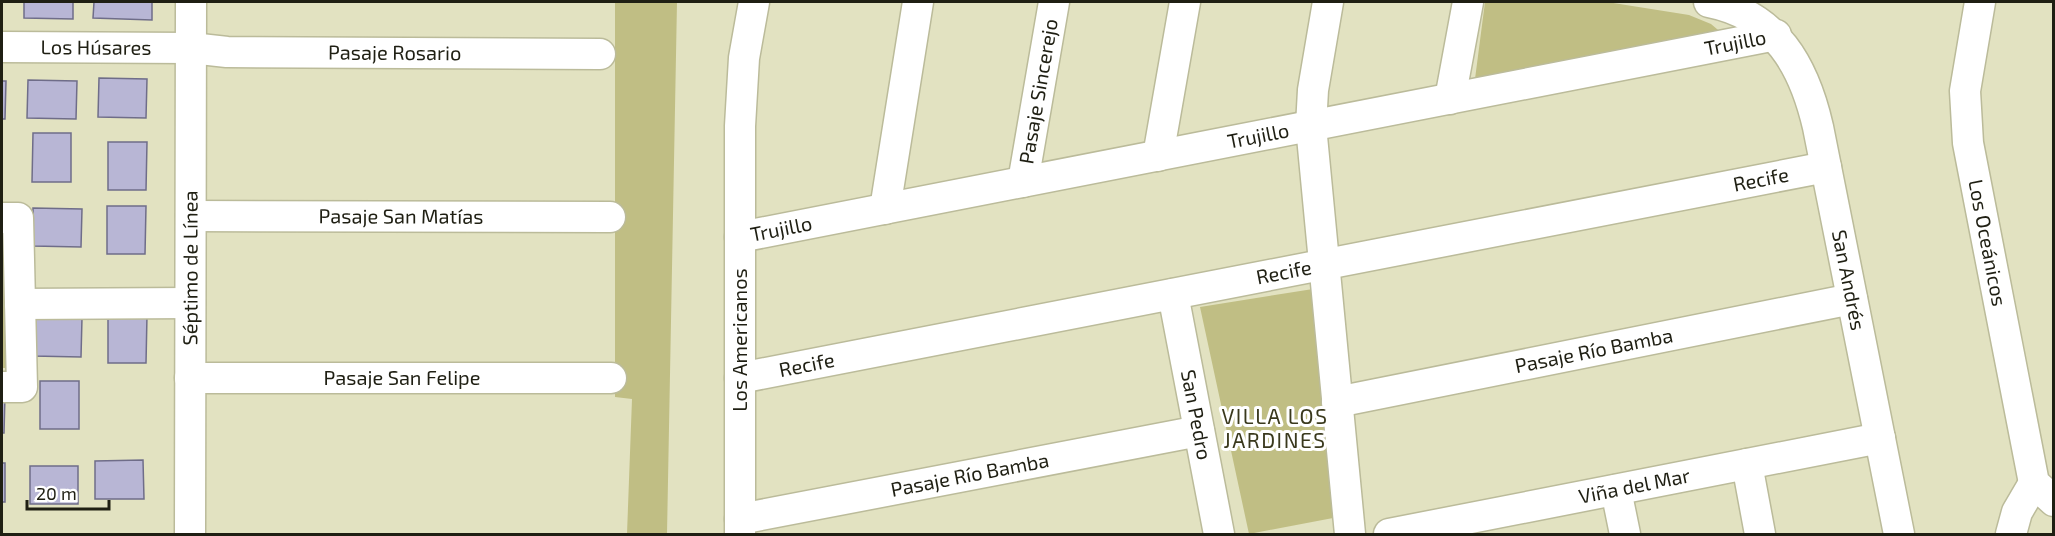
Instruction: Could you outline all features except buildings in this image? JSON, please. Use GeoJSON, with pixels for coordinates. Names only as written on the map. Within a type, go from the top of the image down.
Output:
{"type":"FeatureCollection","features":[{"type":"Feature","properties":{"kind":"street","name":"Séptimo de Línea"},"geometry":{"type":"LineString","coordinates":[[190,534],[191,2]]}},
{"type":"Feature","properties":{"kind":"street","name":"Los Americanos"},"geometry":{"type":"LineString","coordinates":[[740,527],[741,92],[754,2]]}},
{"type":"Feature","properties":{"kind":"street"},"geometry":{"type":"LineString","coordinates":[[885,209],[918,2]]}},
{"type":"Feature","properties":{"kind":"street","name":"Pasaje Sincerejo"},"geometry":{"type":"LineString","coordinates":[[1023,182],[1054,2]]}},
{"type":"Feature","properties":{"kind":"street"},"geometry":{"type":"LineString","coordinates":[[1158,156],[1185,2]]}},
{"type":"Feature","properties":{"kind":"street"},"geometry":{"type":"LineString","coordinates":[[1328,2],[1313,90],[1311,126],[1350,534]]}},
{"type":"Feature","properties":{"kind":"street"},"geometry":{"type":"LineString","coordinates":[[1450,99],[1468,2]]}},
{"type":"Feature","properties":{"kind":"street"},"geometry":{"type":"LineString","coordinates":[[1709,2],[1735,10],[1776,35]]}},
{"type":"Feature","properties":{"kind":"street","name":"Los Oceánicos"},"geometry":{"type":"LineString","coordinates":[[1980,2],[1965,91],[1968,143],[2044,492],[2017,512],[2011,534]]}},
{"type":"Feature","properties":{"kind":"street","name":"Trujillo"},"geometry":{"type":"LineString","coordinates":[[740,237],[1776,35]]}},
{"type":"Feature","properties":{"kind":"street","name":"San Andrés"},"geometry":{"type":"LineString","coordinates":[[1776,35],[1794,61],[1813,105],[1899,534]]}},
{"type":"Feature","properties":{"kind":"street","name":"Los Húsares"},"geometry":{"type":"LineString","coordinates":[[2,47],[191,48]]}},
{"type":"Feature","properties":{"kind":"street","name":"Pasaje Rosario"},"geometry":{"type":"LineString","coordinates":[[191,48],[227,52],[600,54]]}},
{"type":"Feature","properties":{"kind":"street","name":"Recife"},"geometry":{"type":"LineString","coordinates":[[740,378],[1826,168]]}},
{"type":"Feature","properties":{"kind":"street","name":"Pasaje San Matías"},"geometry":{"type":"LineString","coordinates":[[191,216],[610,217]]}},
{"type":"Feature","properties":{"kind":"street"},"geometry":{"type":"LineString","coordinates":[[2,218],[18,218],[22,387],[2,387]]}},
{"type":"Feature","properties":{"kind":"street","name":"San Pedro"},"geometry":{"type":"LineString","coordinates":[[1173,294],[1219,534]]}},
{"type":"Feature","properties":{"kind":"street","name":"Pasaje Río Bamba"},"geometry":{"type":"LineString","coordinates":[[1337,402],[1852,299]]}},
{"type":"Feature","properties":{"kind":"street"},"geometry":{"type":"LineString","coordinates":[[20,304],[190,303]]}},
{"type":"Feature","properties":{"kind":"street","name":"Pasaje San Felipe"},"geometry":{"type":"LineString","coordinates":[[190,378],[611,378]]}},
{"type":"Feature","properties":{"kind":"street","name":"Pasaje Río Bamba"},"geometry":{"type":"LineString","coordinates":[[740,527],[1199,431]]}},
{"type":"Feature","properties":{"kind":"street","name":"Viña del Mar"},"geometry":{"type":"LineString","coordinates":[[1389,534],[1488,525],[1616,490],[1880,438]]}},
{"type":"Feature","properties":{"kind":"street"},"geometry":{"type":"LineString","coordinates":[[1747,464],[1760,534]]}},
{"type":"Feature","properties":{"kind":"street"},"geometry":{"type":"LineString","coordinates":[[1616,490],[1625,534]]}},
{"type":"Feature","properties":{"kind":"shaded area"},"geometry":{"type":"Polygon","coordinates":[[[615,2],[677,2],[667,534],[627,534],[632,399],[615,397],[615,2]]]}},
{"type":"Feature","properties":{"kind":"shaded area"},"geometry":{"type":"Polygon","coordinates":[[[1485,2],[1607,2],[1689,15],[1711,24],[1724,35],[1475,79],[1485,2]]]}},
{"type":"Feature","properties":{"kind":"shaded area"},"geometry":{"type":"Polygon","coordinates":[[[3,230],[6,368],[2,368],[3,230]]]}},
{"type":"Feature","properties":{"kind":"shaded area"},"geometry":{"type":"Polygon","coordinates":[[[1313,289],[1333,518],[1249,534],[1200,307],[1313,289]]]}},
{"type":"Feature","properties":{"kind":"district","name":"VILLA LOS JARDINES"},"geometry":{"type":"Point","coordinates":[1275,429]}}]}
